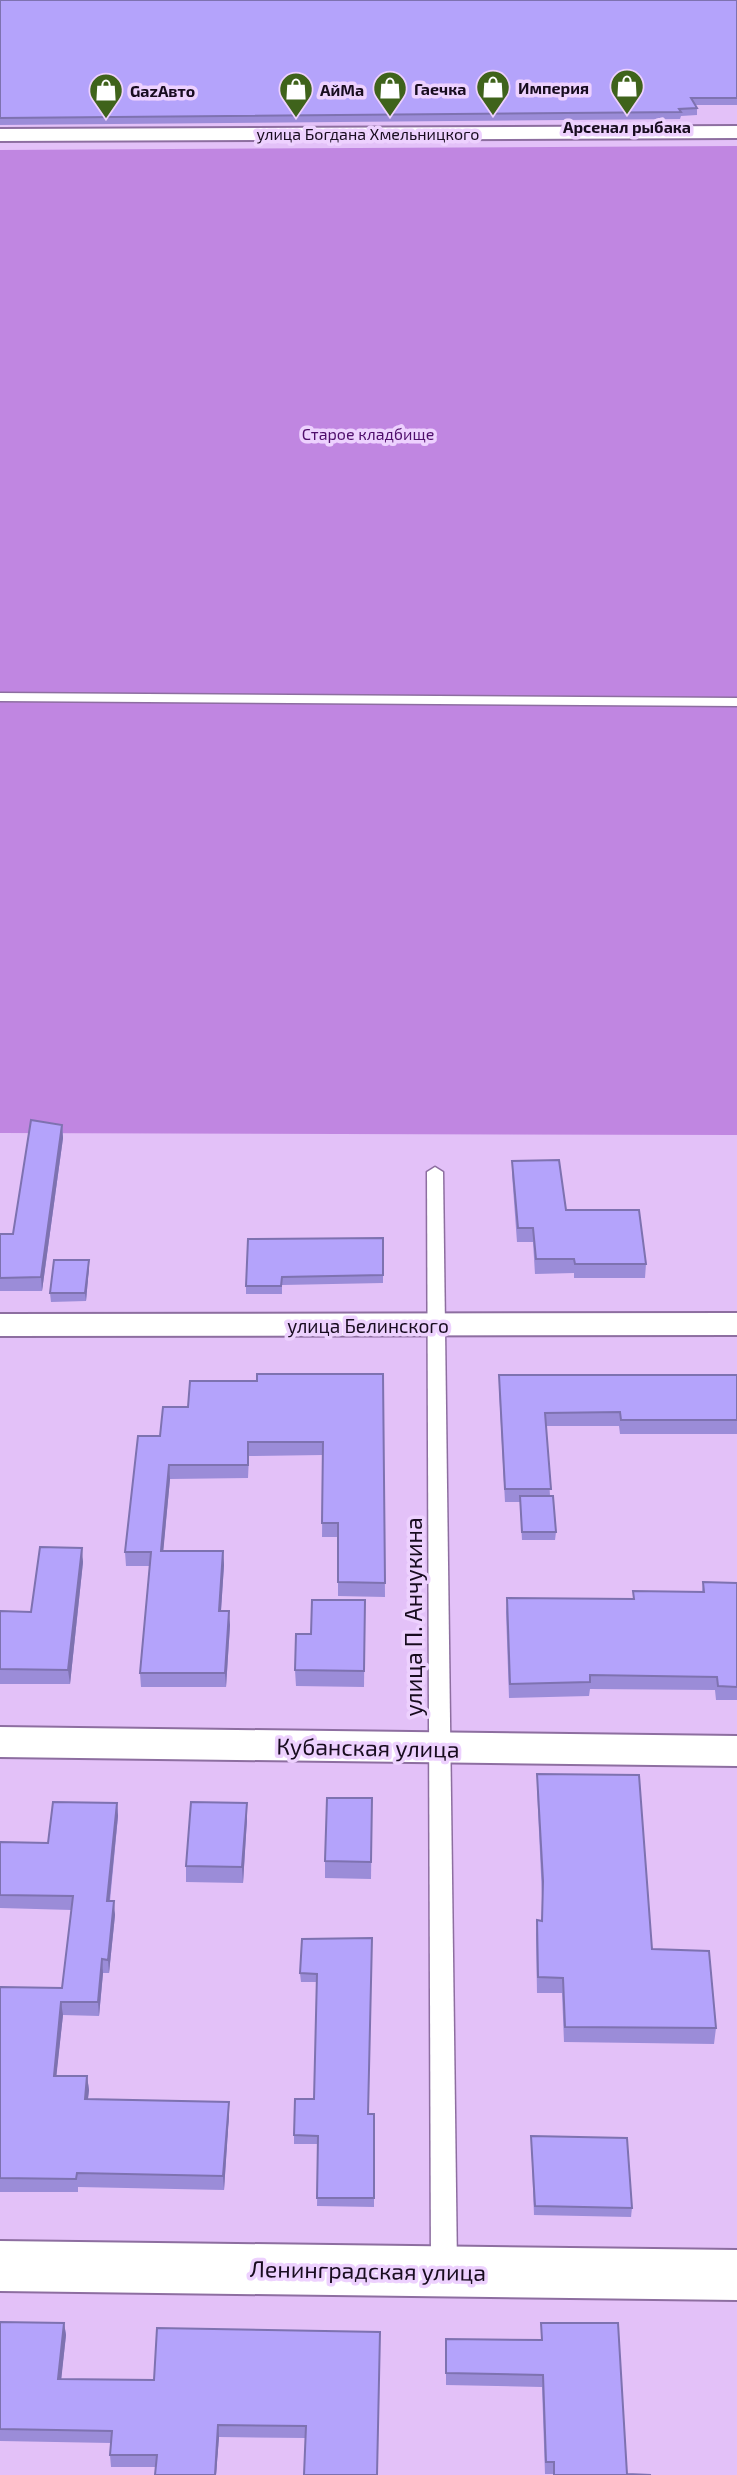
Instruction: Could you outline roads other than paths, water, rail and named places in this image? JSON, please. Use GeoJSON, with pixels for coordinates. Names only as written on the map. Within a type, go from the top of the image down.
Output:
{"type":"FeatureCollection","features":[{"type":"Feature","properties":{"kind":"main road","name":"улица Богдана Хмельницкого"},"geometry":{"type":"LineString","coordinates":[[0,135],[737,132]]}},
{"type":"Feature","properties":{"kind":"main road","name":"Ленинградская улица"},"geometry":{"type":"LineString","coordinates":[[0,2266],[737,2275]]}},
{"type":"Feature","properties":{"kind":"street","name":"улица Белинского"},"geometry":{"type":"LineString","coordinates":[[0,1325],[737,1324]]}},
{"type":"Feature","properties":{"kind":"street","name":"Кубанская улица"},"geometry":{"type":"LineString","coordinates":[[0,1742],[737,1751]]}},
{"type":"Feature","properties":{"kind":"lane"},"geometry":{"type":"LineString","coordinates":[[0,697],[737,702]]}},
{"type":"Feature","properties":{"kind":"lane","name":"улица П. Анчукина"},"geometry":{"type":"LineString","coordinates":[[435,1172],[444,2272]]}},
{"type":"Feature","properties":{"kind":"place","name":"Арсенал рыбака"},"geometry":{"type":"Point","coordinates":[627,116]}},
{"type":"Feature","properties":{"kind":"place","name":"Империя"},"geometry":{"type":"Point","coordinates":[493,117]}},
{"type":"Feature","properties":{"kind":"place","name":"Гаечка"},"geometry":{"type":"Point","coordinates":[390,118]}},
{"type":"Feature","properties":{"kind":"place","name":"АйМа"},"geometry":{"type":"Point","coordinates":[296,119]}},
{"type":"Feature","properties":{"kind":"place","name":"GazАвто"},"geometry":{"type":"Point","coordinates":[106,120]}},
{"type":"Feature","properties":{"kind":"park label","name":"Старое кладбище"},"geometry":{"type":"Point","coordinates":[368,433]}}]}
